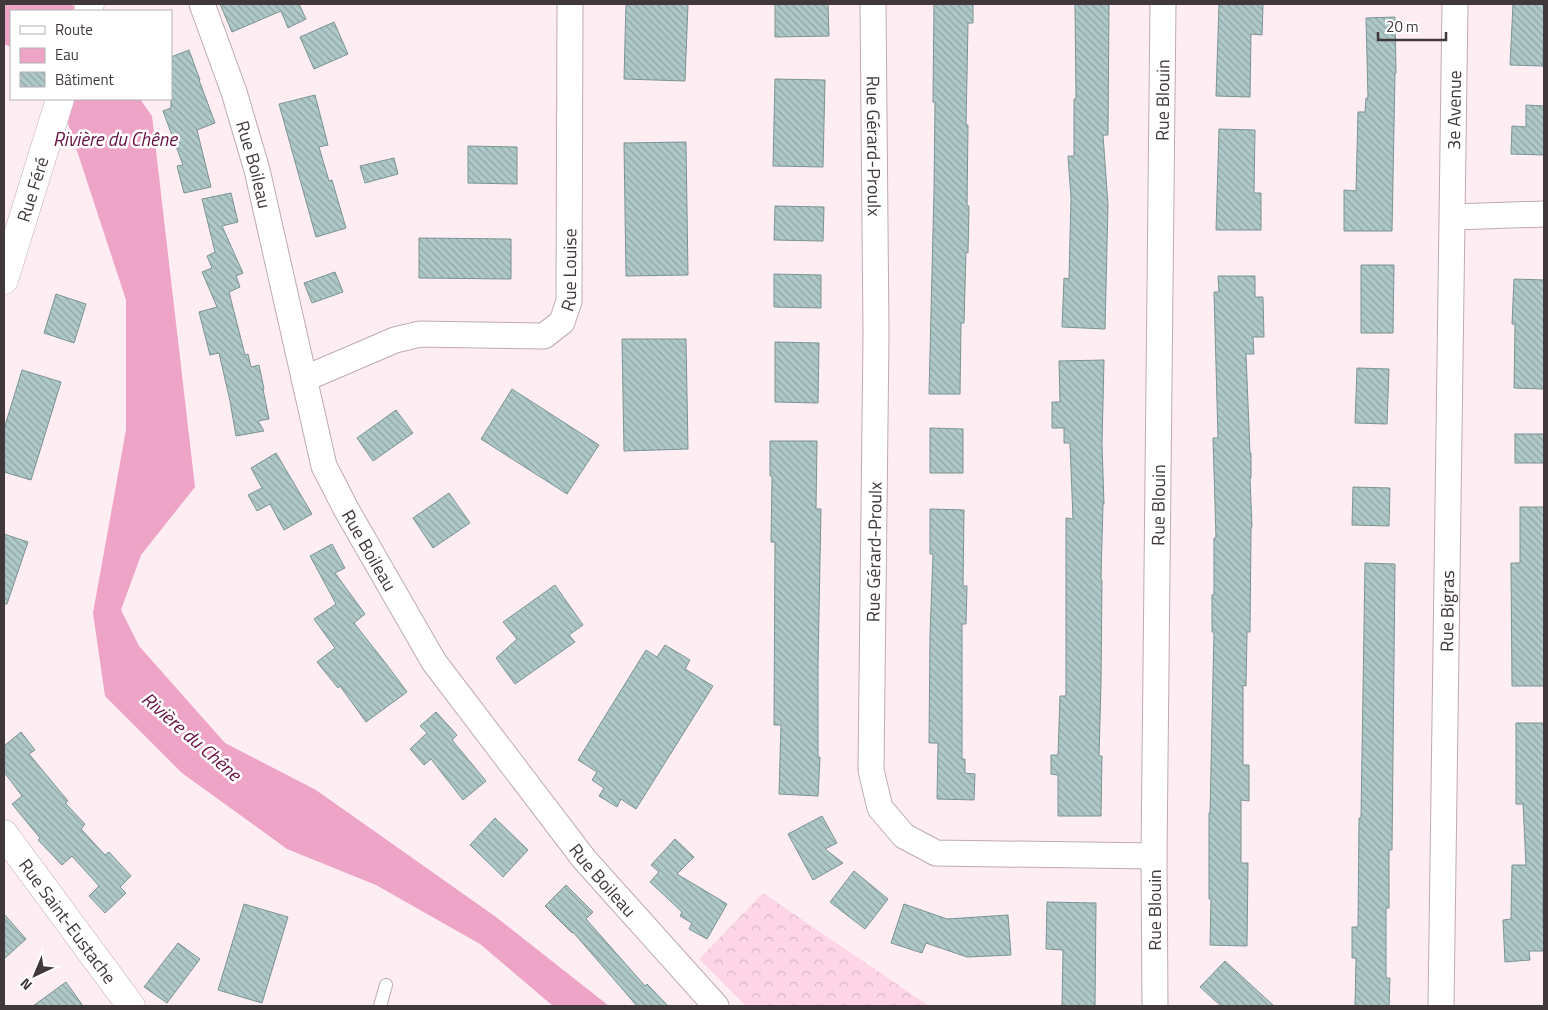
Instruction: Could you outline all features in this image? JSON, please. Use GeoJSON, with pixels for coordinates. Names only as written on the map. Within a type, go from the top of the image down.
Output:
{"type":"FeatureCollection","features":[{"type":"Feature","properties":{"kind":"street","name":"Rue Boileau"},"geometry":{"type":"LineString","coordinates":[[202,4],[234,92],[257,170],[324,466],[346,509],[434,662],[584,858],[716,1006]]}},
{"type":"Feature","properties":{"kind":"street","name":"Rue Louise"},"geometry":{"type":"LineString","coordinates":[[304,379],[395,340],[420,334],[544,336],[562,322],[569,301],[570,4]]}},
{"type":"Feature","properties":{"kind":"street","name":"Rue Gérard-Proulx"},"geometry":{"type":"LineString","coordinates":[[873,4],[876,335],[871,770],[880,808],[904,836],[936,853],[1154,856]]}},
{"type":"Feature","properties":{"kind":"street","name":"Rue Blouin"},"geometry":{"type":"LineString","coordinates":[[1155,1006],[1154,856],[1162,4]]}},
{"type":"Feature","properties":{"kind":"street","name":"3e Avenue"},"geometry":{"type":"LineString","coordinates":[[1453,217],[1455,4]]}},
{"type":"Feature","properties":{"kind":"street","name":"Rue Féré"},"geometry":{"type":"LineString","coordinates":[[4,280],[60,100]]}},
{"type":"Feature","properties":{"kind":"street"},"geometry":{"type":"LineString","coordinates":[[1453,217],[1544,214]]}},
{"type":"Feature","properties":{"kind":"street","name":"Rue Bigras"},"geometry":{"type":"LineString","coordinates":[[1441,1006],[1453,217]]}},
{"type":"Feature","properties":{"kind":"street","name":"Rue Saint-Eustache"},"geometry":{"type":"LineString","coordinates":[[4,834],[131,1006]]}},
{"type":"Feature","properties":{"kind":"lane"},"geometry":{"type":"LineString","coordinates":[[380,1006],[386,984]]}},
{"type":"Feature","properties":{"kind":"green space"},"geometry":{"type":"Polygon","coordinates":[[[763,893],[929,1006],[746,1006],[699,959],[763,893]]]}},
{"type":"Feature","properties":{"kind":"water"},"geometry":{"type":"Polygon","coordinates":[[[4,4],[71,4],[78,10],[10,10],[10,47],[4,44],[4,4]]]}},
{"type":"Feature","properties":{"kind":"water","name":"Rivière du Chêne"},"geometry":{"type":"Polygon","coordinates":[[[60,100],[141,100],[152,116],[195,487],[141,555],[121,610],[139,646],[225,743],[316,790],[496,917],[609,1006],[553,1006],[480,944],[376,885],[287,849],[182,773],[105,696],[93,613],[126,430],[126,300],[60,100]]]}},
{"type":"Feature","properties":{"kind":"building"},"geometry":{"type":"Polygon","coordinates":[[[220,4],[299,4],[306,19],[288,28],[281,11],[232,32],[220,4]]]}},
{"type":"Feature","properties":{"kind":"building"},"geometry":{"type":"Polygon","coordinates":[[[626,4],[688,4],[685,81],[624,79],[626,4]]]}},
{"type":"Feature","properties":{"kind":"building"},"geometry":{"type":"Polygon","coordinates":[[[775,4],[828,4],[829,36],[775,37],[775,4]]]}},
{"type":"Feature","properties":{"kind":"building"},"geometry":{"type":"Polygon","coordinates":[[[934,4],[973,4],[973,23],[968,23],[966,125],[968,125],[968,253],[966,252],[964,323],[961,323],[960,394],[929,394],[934,191],[934,4]]]}},
{"type":"Feature","properties":{"kind":"building"},"geometry":{"type":"Polygon","coordinates":[[[1075,4],[1109,4],[1108,135],[1103,135],[1108,205],[1105,329],[1062,327],[1064,278],[1069,279],[1071,198],[1068,156],[1074,156],[1074,99],[1076,99],[1075,4]]]}},
{"type":"Feature","properties":{"kind":"building"},"geometry":{"type":"Polygon","coordinates":[[[1219,4],[1263,4],[1262,35],[1251,34],[1250,97],[1216,96],[1219,4]]]}},
{"type":"Feature","properties":{"kind":"building"},"geometry":{"type":"Polygon","coordinates":[[[1513,4],[1544,4],[1543,66],[1510,65],[1513,4]]]}},
{"type":"Feature","properties":{"kind":"building"},"geometry":{"type":"Polygon","coordinates":[[[1395,17],[1396,73],[1392,231],[1344,231],[1344,190],[1356,191],[1358,112],[1365,112],[1366,98],[1368,98],[1366,18],[1395,17]]]}},
{"type":"Feature","properties":{"kind":"building"},"geometry":{"type":"Polygon","coordinates":[[[334,22],[348,54],[314,69],[300,37],[334,22]]]}},
{"type":"Feature","properties":{"kind":"building"},"geometry":{"type":"Polygon","coordinates":[[[189,50],[215,123],[197,130],[211,187],[184,193],[177,166],[183,165],[163,111],[171,108],[172,57],[189,50]]]}},
{"type":"Feature","properties":{"kind":"building"},"geometry":{"type":"Polygon","coordinates":[[[775,79],[825,80],[823,167],[773,166],[775,79]]]}},
{"type":"Feature","properties":{"kind":"building"},"geometry":{"type":"Polygon","coordinates":[[[315,95],[328,145],[319,147],[329,181],[332,180],[346,228],[316,237],[279,104],[315,95]]]}},
{"type":"Feature","properties":{"kind":"building"},"geometry":{"type":"Polygon","coordinates":[[[1526,105],[1544,106],[1544,155],[1511,154],[1512,126],[1526,127],[1526,105]]]}},
{"type":"Feature","properties":{"kind":"building"},"geometry":{"type":"Polygon","coordinates":[[[1219,129],[1255,130],[1254,193],[1261,193],[1261,230],[1216,230],[1219,129]]]}},
{"type":"Feature","properties":{"kind":"building"},"geometry":{"type":"Polygon","coordinates":[[[686,142],[688,275],[626,276],[624,143],[686,142]]]}},
{"type":"Feature","properties":{"kind":"building"},"geometry":{"type":"Polygon","coordinates":[[[468,146],[517,147],[517,184],[468,183],[468,146]]]}},
{"type":"Feature","properties":{"kind":"building"},"geometry":{"type":"Polygon","coordinates":[[[394,158],[398,174],[365,183],[360,166],[394,158]]]}},
{"type":"Feature","properties":{"kind":"building"},"geometry":{"type":"Polygon","coordinates":[[[231,193],[238,222],[222,226],[243,273],[236,276],[240,287],[229,292],[245,355],[248,354],[251,367],[259,365],[269,419],[258,421],[264,431],[236,436],[219,353],[210,355],[199,312],[217,307],[202,272],[212,268],[207,256],[215,252],[202,199],[231,193]]]}},
{"type":"Feature","properties":{"kind":"building"},"geometry":{"type":"Polygon","coordinates":[[[775,206],[824,207],[823,241],[774,240],[775,206]]]}},
{"type":"Feature","properties":{"kind":"building"},"geometry":{"type":"Polygon","coordinates":[[[419,238],[511,239],[511,279],[419,278],[419,238]]]}},
{"type":"Feature","properties":{"kind":"building"},"geometry":{"type":"Polygon","coordinates":[[[1361,265],[1394,265],[1393,333],[1361,333],[1361,265]]]}},
{"type":"Feature","properties":{"kind":"building"},"geometry":{"type":"Polygon","coordinates":[[[335,272],[343,292],[312,303],[304,283],[335,272]]]}},
{"type":"Feature","properties":{"kind":"building"},"geometry":{"type":"Polygon","coordinates":[[[774,274],[821,275],[821,308],[774,307],[774,274]]]}},
{"type":"Feature","properties":{"kind":"building"},"geometry":{"type":"Polygon","coordinates":[[[1218,276],[1255,276],[1255,297],[1263,297],[1264,337],[1253,337],[1254,354],[1246,354],[1251,453],[1252,527],[1250,632],[1247,632],[1246,686],[1243,685],[1243,765],[1249,765],[1249,801],[1241,800],[1241,863],[1248,863],[1247,946],[1210,945],[1209,813],[1214,632],[1212,632],[1212,595],[1214,595],[1214,538],[1216,538],[1213,438],[1218,438],[1214,292],[1219,292],[1218,276]]]}},
{"type":"Feature","properties":{"kind":"building"},"geometry":{"type":"Polygon","coordinates":[[[1514,279],[1544,280],[1544,389],[1514,388],[1515,324],[1512,324],[1514,279]]]}},
{"type":"Feature","properties":{"kind":"building"},"geometry":{"type":"Polygon","coordinates":[[[56,294],[86,304],[74,343],[44,333],[56,294]]]}},
{"type":"Feature","properties":{"kind":"building"},"geometry":{"type":"Polygon","coordinates":[[[622,339],[686,339],[688,449],[624,451],[622,339]]]}},
{"type":"Feature","properties":{"kind":"building"},"geometry":{"type":"Polygon","coordinates":[[[775,342],[819,343],[818,403],[775,402],[775,342]]]}},
{"type":"Feature","properties":{"kind":"building"},"geometry":{"type":"Polygon","coordinates":[[[1104,360],[1102,444],[1104,504],[1101,579],[1099,756],[1102,756],[1101,816],[1058,816],[1058,775],[1051,774],[1051,755],[1058,755],[1060,696],[1066,696],[1066,518],[1073,519],[1070,443],[1064,443],[1064,428],[1052,428],[1052,402],[1060,402],[1059,361],[1104,360]]]}},
{"type":"Feature","properties":{"kind":"building"},"geometry":{"type":"Polygon","coordinates":[[[1357,368],[1389,369],[1387,424],[1355,423],[1357,368]]]}},
{"type":"Feature","properties":{"kind":"building"},"geometry":{"type":"Polygon","coordinates":[[[22,370],[61,382],[31,480],[4,472],[4,429],[22,370]]]}},
{"type":"Feature","properties":{"kind":"building"},"geometry":{"type":"Polygon","coordinates":[[[512,389],[599,445],[567,494],[481,439],[512,389]]]}},
{"type":"Feature","properties":{"kind":"building"},"geometry":{"type":"Polygon","coordinates":[[[396,410],[413,433],[373,461],[357,438],[396,410]]]}},
{"type":"Feature","properties":{"kind":"building"},"geometry":{"type":"Polygon","coordinates":[[[930,428],[963,429],[963,473],[930,473],[930,428]]]}},
{"type":"Feature","properties":{"kind":"building"},"geometry":{"type":"Polygon","coordinates":[[[1515,434],[1544,434],[1544,463],[1515,463],[1515,434]]]}},
{"type":"Feature","properties":{"kind":"building"},"geometry":{"type":"Polygon","coordinates":[[[770,441],[817,441],[816,509],[821,509],[818,664],[818,757],[820,757],[818,796],[779,794],[781,725],[774,725],[775,542],[771,542],[772,476],[770,476],[770,441]]]}},
{"type":"Feature","properties":{"kind":"building"},"geometry":{"type":"Polygon","coordinates":[[[276,453],[312,514],[284,530],[270,504],[257,511],[248,495],[262,488],[251,468],[276,453]]]}},
{"type":"Feature","properties":{"kind":"building"},"geometry":{"type":"Polygon","coordinates":[[[1353,487],[1390,488],[1389,526],[1352,525],[1353,487]]]}},
{"type":"Feature","properties":{"kind":"building"},"geometry":{"type":"Polygon","coordinates":[[[449,493],[470,523],[433,548],[413,518],[449,493]]]}},
{"type":"Feature","properties":{"kind":"building"},"geometry":{"type":"Polygon","coordinates":[[[1520,507],[1544,507],[1544,686],[1512,686],[1511,563],[1520,563],[1520,507]]]}},
{"type":"Feature","properties":{"kind":"building"},"geometry":{"type":"Polygon","coordinates":[[[930,509],[964,510],[963,586],[967,586],[966,624],[962,624],[962,759],[965,759],[965,773],[975,774],[974,800],[937,799],[938,743],[929,743],[933,554],[930,554],[930,509]]]}},
{"type":"Feature","properties":{"kind":"building"},"geometry":{"type":"Polygon","coordinates":[[[4,534],[28,542],[7,604],[4,604],[4,534]]]}},
{"type":"Feature","properties":{"kind":"building"},"geometry":{"type":"Polygon","coordinates":[[[332,544],[345,568],[335,573],[365,614],[354,623],[407,692],[366,722],[340,686],[338,688],[317,662],[335,648],[314,619],[336,604],[310,556],[332,544]]]}},
{"type":"Feature","properties":{"kind":"building"},"geometry":{"type":"Polygon","coordinates":[[[1365,563],[1395,564],[1392,850],[1389,850],[1389,908],[1386,908],[1386,978],[1390,978],[1389,1006],[1355,1006],[1356,958],[1352,958],[1352,927],[1358,927],[1365,563]]]}},
{"type":"Feature","properties":{"kind":"building"},"geometry":{"type":"Polygon","coordinates":[[[555,585],[583,625],[569,635],[575,642],[515,684],[496,658],[517,639],[503,622],[555,585]]]}},
{"type":"Feature","properties":{"kind":"building"},"geometry":{"type":"Polygon","coordinates":[[[665,645],[690,660],[685,669],[713,686],[636,809],[621,799],[617,807],[599,796],[604,788],[592,780],[597,772],[578,760],[646,650],[657,657],[665,645]]]}},
{"type":"Feature","properties":{"kind":"building"},"geometry":{"type":"Polygon","coordinates":[[[436,712],[457,735],[452,740],[486,781],[463,800],[431,759],[424,765],[410,749],[427,733],[420,726],[436,712]]]}},
{"type":"Feature","properties":{"kind":"building"},"geometry":{"type":"Polygon","coordinates":[[[1516,723],[1544,723],[1544,951],[1529,951],[1530,960],[1505,962],[1503,920],[1511,919],[1512,865],[1526,865],[1523,804],[1516,804],[1516,723]]]}},
{"type":"Feature","properties":{"kind":"building"},"geometry":{"type":"Polygon","coordinates":[[[21,732],[35,750],[29,754],[68,801],[65,803],[85,824],[81,829],[105,855],[109,852],[131,876],[120,887],[126,893],[105,913],[89,896],[99,886],[72,856],[62,865],[38,840],[40,838],[12,804],[22,796],[4,772],[4,746],[21,732]]]}},
{"type":"Feature","properties":{"kind":"building"},"geometry":{"type":"Polygon","coordinates":[[[822,816],[837,843],[825,849],[843,863],[813,880],[788,834],[822,816]]]}},
{"type":"Feature","properties":{"kind":"building"},"geometry":{"type":"Polygon","coordinates":[[[495,818],[528,850],[503,877],[470,845],[495,818]]]}},
{"type":"Feature","properties":{"kind":"building"},"geometry":{"type":"Polygon","coordinates":[[[675,839],[694,857],[677,874],[727,904],[707,939],[689,929],[692,923],[680,916],[682,912],[650,882],[659,872],[651,865],[675,839]]]}},
{"type":"Feature","properties":{"kind":"building"},"geometry":{"type":"Polygon","coordinates":[[[854,871],[888,899],[865,929],[830,902],[854,871]]]}},
{"type":"Feature","properties":{"kind":"building"},"geometry":{"type":"Polygon","coordinates":[[[566,885],[593,912],[586,919],[645,986],[647,984],[668,1006],[637,1006],[573,932],[545,906],[566,885]]]}},
{"type":"Feature","properties":{"kind":"building"},"geometry":{"type":"Polygon","coordinates":[[[1047,902],[1096,903],[1095,1006],[1062,1006],[1063,950],[1046,949],[1047,902]]]}},
{"type":"Feature","properties":{"kind":"building"},"geometry":{"type":"Polygon","coordinates":[[[244,904],[288,917],[262,1003],[218,990],[244,904]]]}},
{"type":"Feature","properties":{"kind":"building"},"geometry":{"type":"Polygon","coordinates":[[[904,904],[947,919],[1008,915],[1011,955],[967,957],[926,943],[922,953],[891,943],[904,904]]]}},
{"type":"Feature","properties":{"kind":"building"},"geometry":{"type":"Polygon","coordinates":[[[4,914],[26,939],[4,959],[4,914]]]}},
{"type":"Feature","properties":{"kind":"building"},"geometry":{"type":"Polygon","coordinates":[[[178,943],[200,959],[167,1003],[144,987],[178,943]]]}},
{"type":"Feature","properties":{"kind":"building"},"geometry":{"type":"Polygon","coordinates":[[[1225,961],[1274,1006],[1221,1006],[1200,987],[1225,961]]]}},
{"type":"Feature","properties":{"kind":"building"},"geometry":{"type":"Polygon","coordinates":[[[66,982],[83,1006],[33,1006],[66,982]]]}}]}
